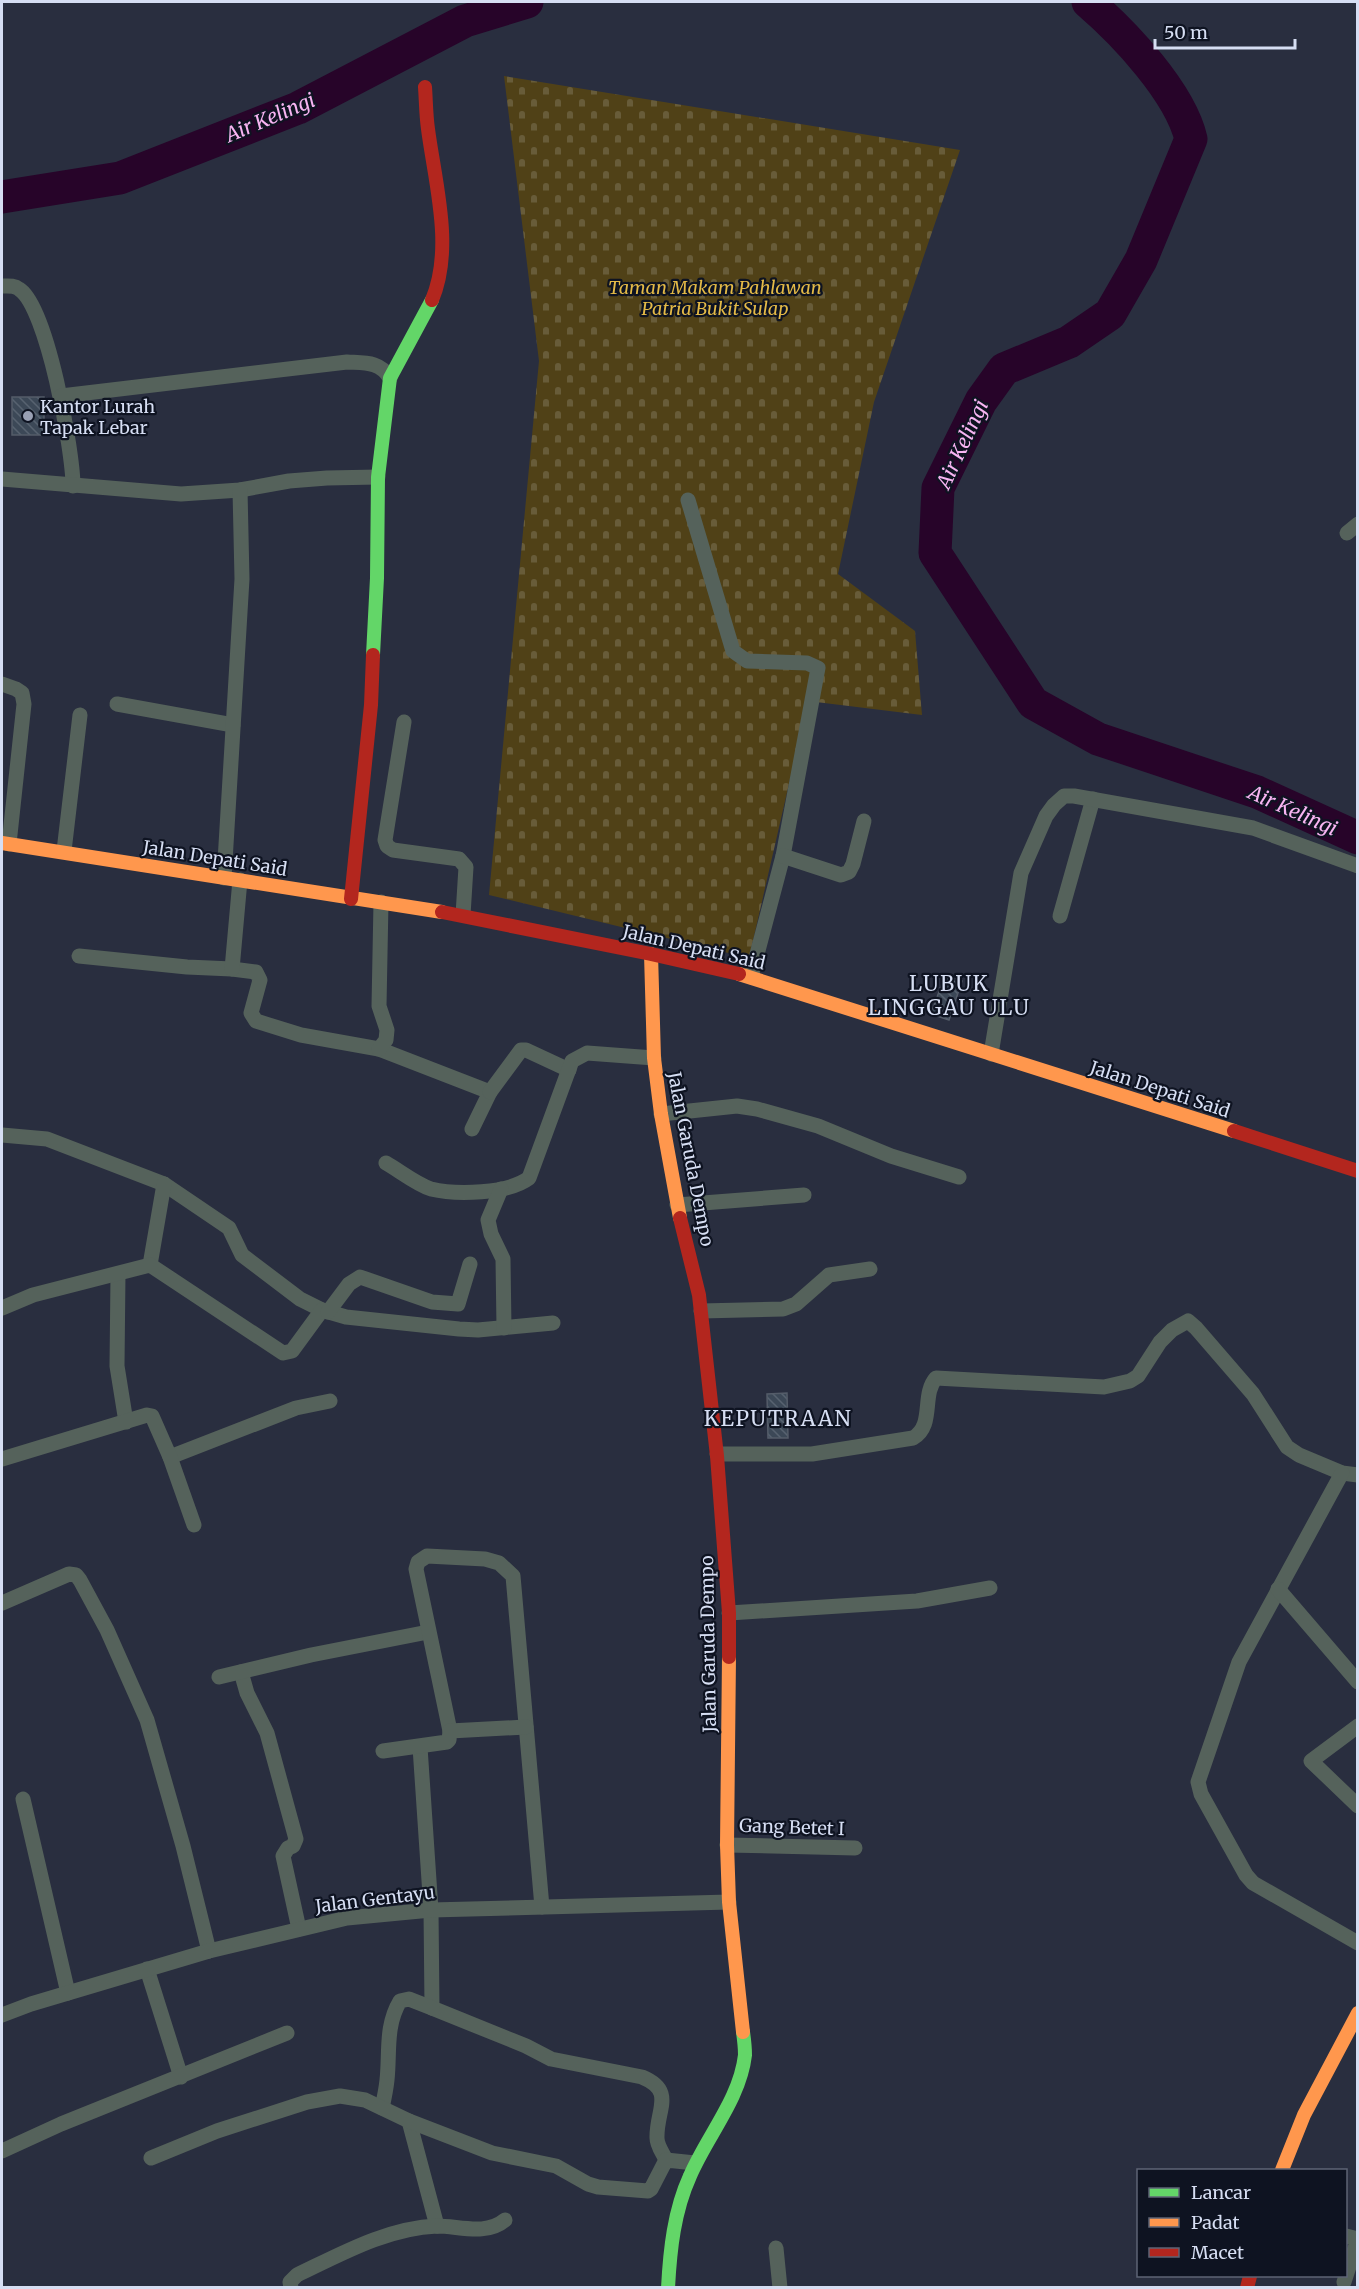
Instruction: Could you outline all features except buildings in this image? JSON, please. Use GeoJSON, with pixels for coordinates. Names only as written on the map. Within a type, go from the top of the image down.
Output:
{"type":"FeatureCollection","features":[{"type":"Feature","properties":{"kind":"street"},"geometry":{"type":"LineString","coordinates":[[351,898],[371,705],[377,578],[378,477],[390,378],[433,297],[441,270],[441,214],[428,128],[425,87]]}},
{"type":"Feature","properties":{"kind":"street"},"geometry":{"type":"LineString","coordinates":[[2,286],[21,289],[30,301],[39,324],[60,396],[69,440],[73,486]]}},
{"type":"Feature","properties":{"kind":"street"},"geometry":{"type":"LineString","coordinates":[[60,396],[347,362],[373,363],[385,370],[390,378]]}},
{"type":"Feature","properties":{"kind":"street"},"geometry":{"type":"LineString","coordinates":[[2,479],[181,494],[240,490],[308,479],[378,477]]}},
{"type":"Feature","properties":{"kind":"street"},"geometry":{"type":"LineString","coordinates":[[224,878],[242,579],[240,490]]}},
{"type":"Feature","properties":{"kind":"street"},"geometry":{"type":"LineString","coordinates":[[688,500],[733,651],[747,661],[807,663],[818,668],[783,856],[751,977]]}},
{"type":"Feature","properties":{"kind":"street"},"geometry":{"type":"LineString","coordinates":[[2,684],[22,693],[24,704],[5,843]]}},
{"type":"Feature","properties":{"kind":"street"},"geometry":{"type":"LineString","coordinates":[[117,704],[232,725]]}},
{"type":"Feature","properties":{"kind":"street"},"geometry":{"type":"LineString","coordinates":[[64,851],[80,715]]}},
{"type":"Feature","properties":{"kind":"street"},"geometry":{"type":"LineString","coordinates":[[404,722],[384,840],[393,850],[463,861],[466,867],[463,915]]}},
{"type":"Feature","properties":{"kind":"street"},"geometry":{"type":"LineString","coordinates":[[991,1054],[1020,873],[1046,816],[1053,805],[1064,796],[1093,799],[1253,828],[1358,866]]}},
{"type":"Feature","properties":{"kind":"street"},"geometry":{"type":"LineString","coordinates":[[1060,916],[1093,799]]}},
{"type":"Feature","properties":{"kind":"street"},"geometry":{"type":"LineString","coordinates":[[783,856],[841,874],[849,872],[864,821]]}},
{"type":"Feature","properties":{"kind":"street","name":"Jalan Depati Said"},"geometry":{"type":"LineString","coordinates":[[5,843],[463,915],[751,977],[1358,1171]]}},
{"type":"Feature","properties":{"kind":"street"},"geometry":{"type":"LineString","coordinates":[[232,969],[240,880]]}},
{"type":"Feature","properties":{"kind":"street"},"geometry":{"type":"LineString","coordinates":[[379,1049],[386,1040],[387,1030],[379,1006],[381,902]]}},
{"type":"Feature","properties":{"kind":"street","name":"Jalan Garuda Dempo"},"geometry":{"type":"LineString","coordinates":[[651,954],[654,1058],[661,1114],[677,1205],[691,1257],[701,1311],[717,1454],[729,1613],[727,1845],[729,1902],[743,2025],[744,2062],[735,2091],[695,2163],[680,2203],[669,2256],[668,2288]]}},
{"type":"Feature","properties":{"kind":"street"},"geometry":{"type":"LineString","coordinates":[[79,956],[187,968],[252,971],[258,975],[260,980],[251,1013],[256,1022],[301,1035],[379,1049],[490,1092]]}},
{"type":"Feature","properties":{"kind":"street"},"geometry":{"type":"LineString","coordinates":[[472,1129],[490,1092],[521,1050],[526,1050],[569,1070]]}},
{"type":"Feature","properties":{"kind":"street"},"geometry":{"type":"LineString","coordinates":[[386,1163],[429,1188],[456,1192],[501,1189],[521,1184],[529,1178],[572,1061],[587,1053],[654,1058]]}},
{"type":"Feature","properties":{"kind":"street"},"geometry":{"type":"LineString","coordinates":[[661,1114],[737,1106],[758,1109],[818,1126],[891,1156],[959,1177]]}},
{"type":"Feature","properties":{"kind":"street"},"geometry":{"type":"LineString","coordinates":[[2,1135],[47,1139],[164,1184],[229,1228],[242,1255],[300,1299],[325,1311],[346,1317],[459,1329],[504,1328],[553,1323]]}},
{"type":"Feature","properties":{"kind":"street"},"geometry":{"type":"LineString","coordinates":[[150,1265],[164,1184]]}},
{"type":"Feature","properties":{"kind":"street"},"geometry":{"type":"LineString","coordinates":[[501,1189],[488,1220],[491,1233],[503,1259],[504,1328]]}},
{"type":"Feature","properties":{"kind":"street"},"geometry":{"type":"LineString","coordinates":[[677,1205],[804,1195]]}},
{"type":"Feature","properties":{"kind":"street"},"geometry":{"type":"LineString","coordinates":[[459,1329],[458,1304],[470,1264]]}},
{"type":"Feature","properties":{"kind":"street"},"geometry":{"type":"LineString","coordinates":[[2,1308],[33,1295],[150,1265],[282,1353],[292,1351],[349,1284],[360,1277],[432,1302],[458,1304]]}},
{"type":"Feature","properties":{"kind":"street"},"geometry":{"type":"LineString","coordinates":[[701,1311],[783,1309],[796,1304],[829,1275],[870,1269]]}},
{"type":"Feature","properties":{"kind":"street"},"geometry":{"type":"LineString","coordinates":[[118,1274],[117,1366],[126,1422]]}},
{"type":"Feature","properties":{"kind":"street"},"geometry":{"type":"LineString","coordinates":[[717,1454],[812,1454],[913,1438],[925,1425],[931,1384],[936,1378],[1104,1387],[1118,1384],[1138,1377],[1160,1342],[1172,1330],[1188,1321],[1253,1394],[1287,1447],[1299,1455],[1342,1473],[1358,1475]]}},
{"type":"Feature","properties":{"kind":"street"},"geometry":{"type":"LineString","coordinates":[[170,1457],[296,1408],[330,1401]]}},
{"type":"Feature","properties":{"kind":"street"},"geometry":{"type":"LineString","coordinates":[[2,1460],[147,1415],[152,1416],[170,1457],[194,1525]]}},
{"type":"Feature","properties":{"kind":"street"},"geometry":{"type":"LineString","coordinates":[[1342,1473],[1250,1640],[1233,1678],[1200,1771],[1199,1787],[1240,1865],[1253,1883],[1358,1943]]}},
{"type":"Feature","properties":{"kind":"street"},"geometry":{"type":"LineString","coordinates":[[383,1751],[447,1742],[450,1738],[416,1569],[418,1562],[427,1556],[485,1559],[507,1569],[513,1576],[542,1907]]}},
{"type":"Feature","properties":{"kind":"street"},"geometry":{"type":"LineString","coordinates":[[2,1603],[69,1574],[76,1575],[80,1580],[107,1630],[147,1720],[183,1846],[209,1951]]}},
{"type":"Feature","properties":{"kind":"street"},"geometry":{"type":"LineString","coordinates":[[729,1613],[917,1601],[990,1588]]}},
{"type":"Feature","properties":{"kind":"street"},"geometry":{"type":"LineString","coordinates":[[1278,1589],[1358,1682]]}},
{"type":"Feature","properties":{"kind":"street"},"geometry":{"type":"LineString","coordinates":[[219,1677],[311,1655],[428,1632]]}},
{"type":"Feature","properties":{"kind":"street"},"geometry":{"type":"LineString","coordinates":[[242,1672],[247,1692],[267,1733],[296,1839],[293,1846],[288,1848],[283,1856],[299,1929]]}},
{"type":"Feature","properties":{"kind":"street"},"geometry":{"type":"LineString","coordinates":[[1358,1726],[1311,1761],[1358,1806]]}},
{"type":"Feature","properties":{"kind":"street"},"geometry":{"type":"LineString","coordinates":[[450,1731],[526,1727]]}},
{"type":"Feature","properties":{"kind":"street"},"geometry":{"type":"LineString","coordinates":[[420,1747],[431,1910],[432,2008]]}},
{"type":"Feature","properties":{"kind":"street"},"geometry":{"type":"LineString","coordinates":[[23,1799],[68,1993]]}},
{"type":"Feature","properties":{"kind":"street","name":"Gang Betet I"},"geometry":{"type":"LineString","coordinates":[[727,1845],[855,1848]]}},
{"type":"Feature","properties":{"kind":"street","name":"Jalan Gentayu"},"geometry":{"type":"LineString","coordinates":[[2,2015],[209,1951],[347,1918],[431,1910],[729,1902]]}},
{"type":"Feature","properties":{"kind":"street"},"geometry":{"type":"LineString","coordinates":[[147,1969],[181,2078]]}},
{"type":"Feature","properties":{"kind":"street"},"geometry":{"type":"LineString","coordinates":[[151,2158],[218,2131],[328,2097],[353,2097],[501,2156],[556,2166],[598,2187],[648,2191],[666,2160],[657,2138],[662,2096],[660,2087],[654,2082],[642,2077],[550,2059],[526,2046],[409,1999],[400,2001],[395,2009],[388,2041],[387,2080],[382,2108]]}},
{"type":"Feature","properties":{"kind":"street"},"geometry":{"type":"LineString","coordinates":[[1282,2169],[1304,2115],[1358,2013]]}},
{"type":"Feature","properties":{"kind":"street"},"geometry":{"type":"LineString","coordinates":[[2,2151],[61,2124],[181,2078],[287,2033]]}},
{"type":"Feature","properties":{"kind":"street"},"geometry":{"type":"LineString","coordinates":[[409,2121],[437,2226]]}},
{"type":"Feature","properties":{"kind":"street"},"geometry":{"type":"LineString","coordinates":[[666,2160],[695,2163]]}},
{"type":"Feature","properties":{"kind":"street"},"geometry":{"type":"LineString","coordinates":[[291,2288],[290,2282],[297,2275],[356,2247],[397,2232],[437,2226],[479,2229],[494,2226],[505,2220]]}},
{"type":"Feature","properties":{"kind":"street"},"geometry":{"type":"LineString","coordinates":[[1347,2236],[1358,2240],[1347,2273]]}},
{"type":"Feature","properties":{"kind":"street"},"geometry":{"type":"LineString","coordinates":[[776,2248],[780,2288]]}},
{"type":"Feature","properties":{"kind":"street"},"geometry":{"type":"LineString","coordinates":[[1344,2282],[1346,2277]]}},
{"type":"Feature","properties":{"kind":"green space","name":"Taman Makam Pahlawan Patria Bukit Sulap"},"geometry":{"type":"Polygon","coordinates":[[[504,76],[960,150],[874,402],[838,574],[915,631],[922,715],[808,701],[749,958],[489,895],[539,361],[504,76]]]}},
{"type":"Feature","properties":{"kind":"waterway","name":"Air Kelingi"},"geometry":{"type":"LineString","coordinates":[[2,197],[120,178],[298,108],[465,21],[527,2]]}},
{"type":"Feature","properties":{"kind":"waterway","name":"Air Kelingi"},"geometry":{"type":"LineString","coordinates":[[1088,2],[1149,64],[1175,102],[1191,139],[1141,260],[1110,314],[1069,342],[1004,369],[981,401],[938,488],[935,553],[1033,703],[1098,739],[1257,792],[1358,838]]}},
{"type":"Feature","properties":{"kind":"traffic: fast"},"geometry":{"type":"LineString","coordinates":[[373,655],[377,578],[378,477],[390,378],[432,300]]}},
{"type":"Feature","properties":{"kind":"traffic: fast"},"geometry":{"type":"LineString","coordinates":[[668,2288],[672,2245],[680,2203],[697,2161],[737,2087],[745,2055],[743,2032]]}},
{"type":"Feature","properties":{"kind":"traffic: slow"},"geometry":{"type":"LineString","coordinates":[[2,843],[442,912]]}},
{"type":"Feature","properties":{"kind":"traffic: slow"},"geometry":{"type":"LineString","coordinates":[[651,954],[654,1058],[661,1114],[680,1218]]}},
{"type":"Feature","properties":{"kind":"traffic: slow"},"geometry":{"type":"LineString","coordinates":[[739,974],[1234,1131]]}},
{"type":"Feature","properties":{"kind":"traffic: slow"},"geometry":{"type":"LineString","coordinates":[[729,1657],[727,1845],[729,1902],[743,2032]]}},
{"type":"Feature","properties":{"kind":"traffic: slow"},"geometry":{"type":"LineString","coordinates":[[1282,2169],[1304,2115],[1358,2013]]}},
{"type":"Feature","properties":{"kind":"traffic: jam"},"geometry":{"type":"LineString","coordinates":[[425,87],[427,124],[441,215],[442,237],[442,259],[432,300]]}},
{"type":"Feature","properties":{"kind":"traffic: jam"},"geometry":{"type":"LineString","coordinates":[[351,899],[371,705],[373,655]]}},
{"type":"Feature","properties":{"kind":"traffic: jam"},"geometry":{"type":"LineString","coordinates":[[442,912],[739,974]]}},
{"type":"Feature","properties":{"kind":"traffic: jam"},"geometry":{"type":"LineString","coordinates":[[1234,1131],[1358,1171]]}},
{"type":"Feature","properties":{"kind":"traffic: jam"},"geometry":{"type":"LineString","coordinates":[[680,1218],[699,1295],[717,1456],[729,1613],[729,1657]]}},
{"type":"Feature","properties":{"kind":"traffic: jam"},"geometry":{"type":"LineString","coordinates":[[1247,2288],[1250,2277]]}},
{"type":"Feature","properties":{"kind":"place","name":"Kantor Lurah Tapak Lebar"},"geometry":{"type":"Point","coordinates":[28,416]}},
{"type":"Feature","properties":{"kind":"district","name":"LUBUK LINGGAU ULU"},"geometry":{"type":"Point","coordinates":[949,995]}},
{"type":"Feature","properties":{"kind":"district","name":"KEPUTRAAN"},"geometry":{"type":"Point","coordinates":[778,1418]}}]}
